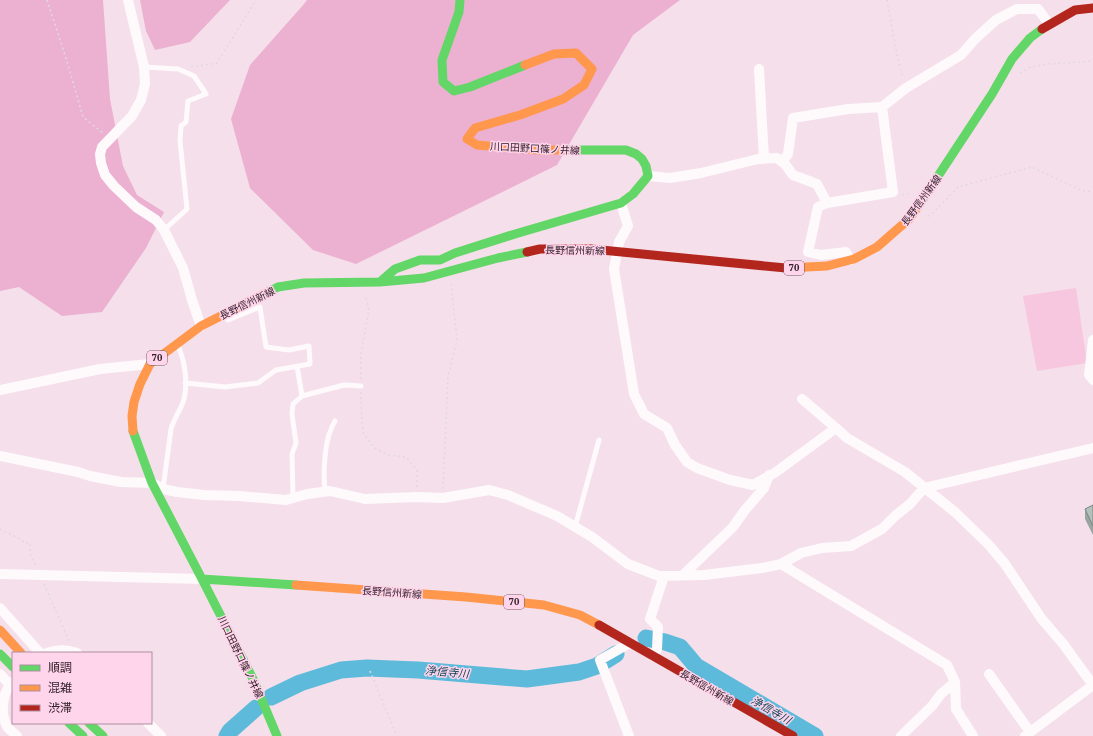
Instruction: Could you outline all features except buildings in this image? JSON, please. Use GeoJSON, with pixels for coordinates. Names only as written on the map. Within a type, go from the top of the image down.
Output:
{"type":"FeatureCollection","features":[{"type":"Feature","properties":{"kind":"main road","name":"川口田野口篠ノ井線"},"geometry":{"type":"LineString","coordinates":[[460,0],[459,12],[442,60],[444,82],[454,92],[554,54],[576,53],[592,69],[584,85],[563,99],[520,115],[475,128],[467,139],[477,145],[538,150],[626,150],[640,155],[646,166],[648,176]]}},
{"type":"Feature","properties":{"kind":"main road","name":"長野信州新線"},"geometry":{"type":"LineString","coordinates":[[793,736],[655,653],[630,642],[580,615],[544,605],[466,597],[202,579],[152,483],[133,432],[132,416],[134,402],[140,384],[150,364],[201,326],[256,297],[278,288],[304,283],[380,282],[424,278],[522,252],[557,248],[591,248],[787,268],[827,266],[850,260],[877,247],[909,219],[926,196],[992,94],[1012,59],[1030,38],[1050,24],[1076,10],[1093,8]]}},
{"type":"Feature","properties":{"kind":"main road"},"geometry":{"type":"LineString","coordinates":[[380,282],[395,269],[420,260],[440,260],[455,253],[515,234],[621,203],[633,194],[648,176]]}},
{"type":"Feature","properties":{"kind":"main road","name":"川口田野口篠ノ井線"},"geometry":{"type":"LineString","coordinates":[[202,579],[253,679],[277,736]]}},
{"type":"Feature","properties":{"kind":"main road"},"geometry":{"type":"LineString","coordinates":[[0,630],[20,652]]}},
{"type":"Feature","properties":{"kind":"main road"},"geometry":{"type":"LineString","coordinates":[[0,654],[12,666]]}},
{"type":"Feature","properties":{"kind":"main road"},"geometry":{"type":"LineString","coordinates":[[70,724],[83,736]]}},
{"type":"Feature","properties":{"kind":"main road"},"geometry":{"type":"LineString","coordinates":[[90,724],[103,736]]}},
{"type":"Feature","properties":{"kind":"street"},"geometry":{"type":"LineString","coordinates":[[128,0],[144,68],[145,84],[137,108],[132,116],[102,147],[100,154],[101,163],[114,186],[136,207],[156,220],[164,230],[183,268],[201,326]]}},
{"type":"Feature","properties":{"kind":"street"},"geometry":{"type":"LineString","coordinates":[[782,162],[788,154],[793,118],[848,109],[882,107],[906,88],[961,55],[975,39],[996,20],[1018,9],[1038,9],[1050,24]]}},
{"type":"Feature","properties":{"kind":"street"},"geometry":{"type":"LineString","coordinates":[[760,69],[764,159]]}},
{"type":"Feature","properties":{"kind":"street"},"geometry":{"type":"LineString","coordinates":[[850,260],[846,252],[821,255],[808,252],[818,207],[828,203],[893,192],[882,107]]}},
{"type":"Feature","properties":{"kind":"street"},"geometry":{"type":"LineString","coordinates":[[648,176],[670,178],[701,173],[758,159],[777,158],[785,164],[793,175],[817,184],[828,203]]}},
{"type":"Feature","properties":{"kind":"street"},"geometry":{"type":"LineString","coordinates":[[621,203],[628,226],[619,242],[614,269],[634,394],[644,414],[667,428],[675,444],[687,462],[697,468],[730,480],[754,485],[836,428]]}},
{"type":"Feature","properties":{"kind":"street"},"geometry":{"type":"LineString","coordinates":[[1093,340],[1089,375],[1093,380]]}},
{"type":"Feature","properties":{"kind":"street"},"geometry":{"type":"LineString","coordinates":[[0,390],[100,369],[150,364]]}},
{"type":"Feature","properties":{"kind":"street"},"geometry":{"type":"LineString","coordinates":[[802,399],[847,438],[905,472],[956,513],[989,545],[1005,564],[1041,618],[1064,645],[1093,685],[1027,734],[989,674]]}},
{"type":"Feature","properties":{"kind":"street"},"geometry":{"type":"LineString","coordinates":[[0,456],[121,482],[152,483],[163,489],[204,495],[286,500],[307,494],[330,491],[365,499],[417,497],[443,498],[489,490],[508,495],[557,516],[592,537],[628,564],[659,576],[664,576],[704,575],[739,571],[781,564],[802,553],[822,548],[851,546],[882,530],[895,516],[910,504],[924,488],[1093,448]]}},
{"type":"Feature","properties":{"kind":"street"},"geometry":{"type":"LineString","coordinates":[[683,575],[733,527],[764,488],[769,476]]}},
{"type":"Feature","properties":{"kind":"street"},"geometry":{"type":"LineString","coordinates":[[781,564],[947,665],[955,682],[956,709],[973,736]]}},
{"type":"Feature","properties":{"kind":"street"},"geometry":{"type":"LineString","coordinates":[[0,574],[202,579]]}},
{"type":"Feature","properties":{"kind":"street"},"geometry":{"type":"LineString","coordinates":[[655,653],[658,628],[650,620],[664,576]]}},
{"type":"Feature","properties":{"kind":"street"},"geometry":{"type":"LineString","coordinates":[[0,608],[39,652]]}},
{"type":"Feature","properties":{"kind":"street"},"geometry":{"type":"LineString","coordinates":[[629,736],[600,660],[630,642]]}},
{"type":"Feature","properties":{"kind":"street"},"geometry":{"type":"LineString","coordinates":[[49,652],[54,650],[68,650],[75,652]]}},
{"type":"Feature","properties":{"kind":"street"},"geometry":{"type":"LineString","coordinates":[[0,674],[11,683],[4,696],[1,706],[1,714],[7,727],[18,736]]}},
{"type":"Feature","properties":{"kind":"street"},"geometry":{"type":"LineString","coordinates":[[901,736],[932,706],[941,694],[955,682]]}},
{"type":"Feature","properties":{"kind":"street"},"geometry":{"type":"LineString","coordinates":[[149,724],[161,736]]}},
{"type":"Feature","properties":{"kind":"lane"},"geometry":{"type":"LineString","coordinates":[[144,68],[178,69],[194,76],[206,94],[188,101],[186,122],[181,126],[180,141],[187,209],[164,230]]}},
{"type":"Feature","properties":{"kind":"lane"},"geometry":{"type":"LineString","coordinates":[[185,384],[225,387],[258,383],[276,370],[310,364],[309,346],[289,350],[266,347],[260,307],[228,320],[221,315]]}},
{"type":"Feature","properties":{"kind":"lane"},"geometry":{"type":"LineString","coordinates":[[163,489],[171,429],[173,421],[184,400],[185,384],[183,357],[177,344]]}},
{"type":"Feature","properties":{"kind":"lane"},"geometry":{"type":"LineString","coordinates":[[297,366],[302,396]]}},
{"type":"Feature","properties":{"kind":"lane"},"geometry":{"type":"LineString","coordinates":[[293,498],[292,454],[296,443],[292,414],[293,404],[302,396],[344,385],[361,386]]}},
{"type":"Feature","properties":{"kind":"lane"},"geometry":{"type":"LineString","coordinates":[[325,492],[323,474],[331,428],[335,421]]}},
{"type":"Feature","properties":{"kind":"lane"},"geometry":{"type":"LineString","coordinates":[[575,527],[599,440]]}},
{"type":"Feature","properties":{"kind":"path"},"geometry":{"type":"LineString","coordinates":[[47,0],[83,117],[110,140]]}},
{"type":"Feature","properties":{"kind":"path"},"geometry":{"type":"LineString","coordinates":[[178,69],[216,63],[256,0]]}},
{"type":"Feature","properties":{"kind":"path"},"geometry":{"type":"LineString","coordinates":[[887,0],[897,55],[906,88]]}},
{"type":"Feature","properties":{"kind":"path"},"geometry":{"type":"LineString","coordinates":[[1015,75],[1031,66],[1093,61]]}},
{"type":"Feature","properties":{"kind":"path"},"geometry":{"type":"LineString","coordinates":[[924,217],[931,215],[958,187],[1032,167],[1080,190],[1093,192]]}},
{"type":"Feature","properties":{"kind":"path"},"geometry":{"type":"LineString","coordinates":[[443,498],[448,377],[457,340],[450,281]]}},
{"type":"Feature","properties":{"kind":"path"},"geometry":{"type":"LineString","coordinates":[[362,282],[369,310],[361,354],[362,423],[364,435],[375,448],[388,455],[406,457],[417,470],[417,497]]}},
{"type":"Feature","properties":{"kind":"path"},"geometry":{"type":"LineString","coordinates":[[0,529],[25,543],[30,543],[30,554],[75,652]]}},
{"type":"Feature","properties":{"kind":"path"},"geometry":{"type":"LineString","coordinates":[[370,671],[397,736]]}},
{"type":"Feature","properties":{"kind":"shaded area"},"geometry":{"type":"Polygon","coordinates":[[[0,0],[103,0],[110,99],[123,166],[137,195],[164,212],[146,248],[102,312],[62,316],[19,287],[0,291],[0,0]]]}},
{"type":"Feature","properties":{"kind":"shaded area"},"geometry":{"type":"Polygon","coordinates":[[[140,0],[230,0],[190,42],[155,50],[146,31],[140,0]]]}},
{"type":"Feature","properties":{"kind":"shaded area"},"geometry":{"type":"Polygon","coordinates":[[[307,0],[680,0],[633,35],[557,165],[356,264],[313,250],[250,188],[231,119],[250,65],[307,0]]]}},
{"type":"Feature","properties":{"kind":"shaded area"},"geometry":{"type":"Polygon","coordinates":[[[1076,288],[1087,363],[1037,371],[1023,296],[1076,288]]]}},
{"type":"Feature","properties":{"kind":"waterway","name":"浄信寺川"},"geometry":{"type":"LineString","coordinates":[[646,638],[680,647],[696,666],[815,736]]}},
{"type":"Feature","properties":{"kind":"waterway","name":"浄信寺川"},"geometry":{"type":"LineString","coordinates":[[271,697],[300,683],[341,670],[367,668],[418,670],[527,679],[579,672],[597,666],[616,654]]}},
{"type":"Feature","properties":{"kind":"waterway","name":"浄信寺川"},"geometry":{"type":"LineString","coordinates":[[227,736],[230,731],[256,708]]}},
{"type":"Feature","properties":{"kind":"traffic: fast"},"geometry":{"type":"LineString","coordinates":[[460,0],[459,12],[442,60],[443,82],[454,91],[470,87],[525,65]]}},
{"type":"Feature","properties":{"kind":"traffic: fast"},"geometry":{"type":"LineString","coordinates":[[917,208],[992,94],[1012,59],[1030,38],[1042,29]]}},
{"type":"Feature","properties":{"kind":"traffic: fast"},"geometry":{"type":"LineString","coordinates":[[380,282],[395,269],[420,260],[440,260],[455,253],[515,234],[621,203],[633,194],[648,176],[646,166],[642,159],[636,154],[626,150],[565,150]]}},
{"type":"Feature","properties":{"kind":"traffic: fast"},"geometry":{"type":"LineString","coordinates":[[268,292],[278,287],[304,283],[380,282],[424,278],[498,258],[527,252]]}},
{"type":"Feature","properties":{"kind":"traffic: fast"},"geometry":{"type":"LineString","coordinates":[[133,431],[152,483],[202,579],[296,585]]}},
{"type":"Feature","properties":{"kind":"traffic: fast"},"geometry":{"type":"LineString","coordinates":[[202,579],[253,679],[277,736]]}},
{"type":"Feature","properties":{"kind":"traffic: fast"},"geometry":{"type":"LineString","coordinates":[[0,654],[12,666]]}},
{"type":"Feature","properties":{"kind":"traffic: fast"},"geometry":{"type":"LineString","coordinates":[[70,724],[83,736]]}},
{"type":"Feature","properties":{"kind":"traffic: fast"},"geometry":{"type":"LineString","coordinates":[[90,724],[103,736]]}},
{"type":"Feature","properties":{"kind":"traffic: slow"},"geometry":{"type":"LineString","coordinates":[[525,65],[554,54],[576,53],[592,69],[584,85],[563,99],[520,115],[475,128],[467,139],[477,145],[538,150],[565,150]]}},
{"type":"Feature","properties":{"kind":"traffic: slow"},"geometry":{"type":"LineString","coordinates":[[786,268],[827,266],[854,259],[877,247],[909,219],[917,208]]}},
{"type":"Feature","properties":{"kind":"traffic: slow"},"geometry":{"type":"LineString","coordinates":[[133,431],[132,416],[134,402],[140,384],[150,364],[201,326],[268,292]]}},
{"type":"Feature","properties":{"kind":"traffic: slow"},"geometry":{"type":"LineString","coordinates":[[296,585],[466,597],[544,605],[580,615],[599,625]]}},
{"type":"Feature","properties":{"kind":"traffic: slow"},"geometry":{"type":"LineString","coordinates":[[0,630],[20,652]]}},
{"type":"Feature","properties":{"kind":"traffic: jam"},"geometry":{"type":"LineString","coordinates":[[1042,29],[1075,10],[1093,8]]}},
{"type":"Feature","properties":{"kind":"traffic: jam"},"geometry":{"type":"LineString","coordinates":[[527,252],[540,249],[591,249],[786,268]]}},
{"type":"Feature","properties":{"kind":"traffic: jam"},"geometry":{"type":"LineString","coordinates":[[599,625],[793,736]]}}]}
